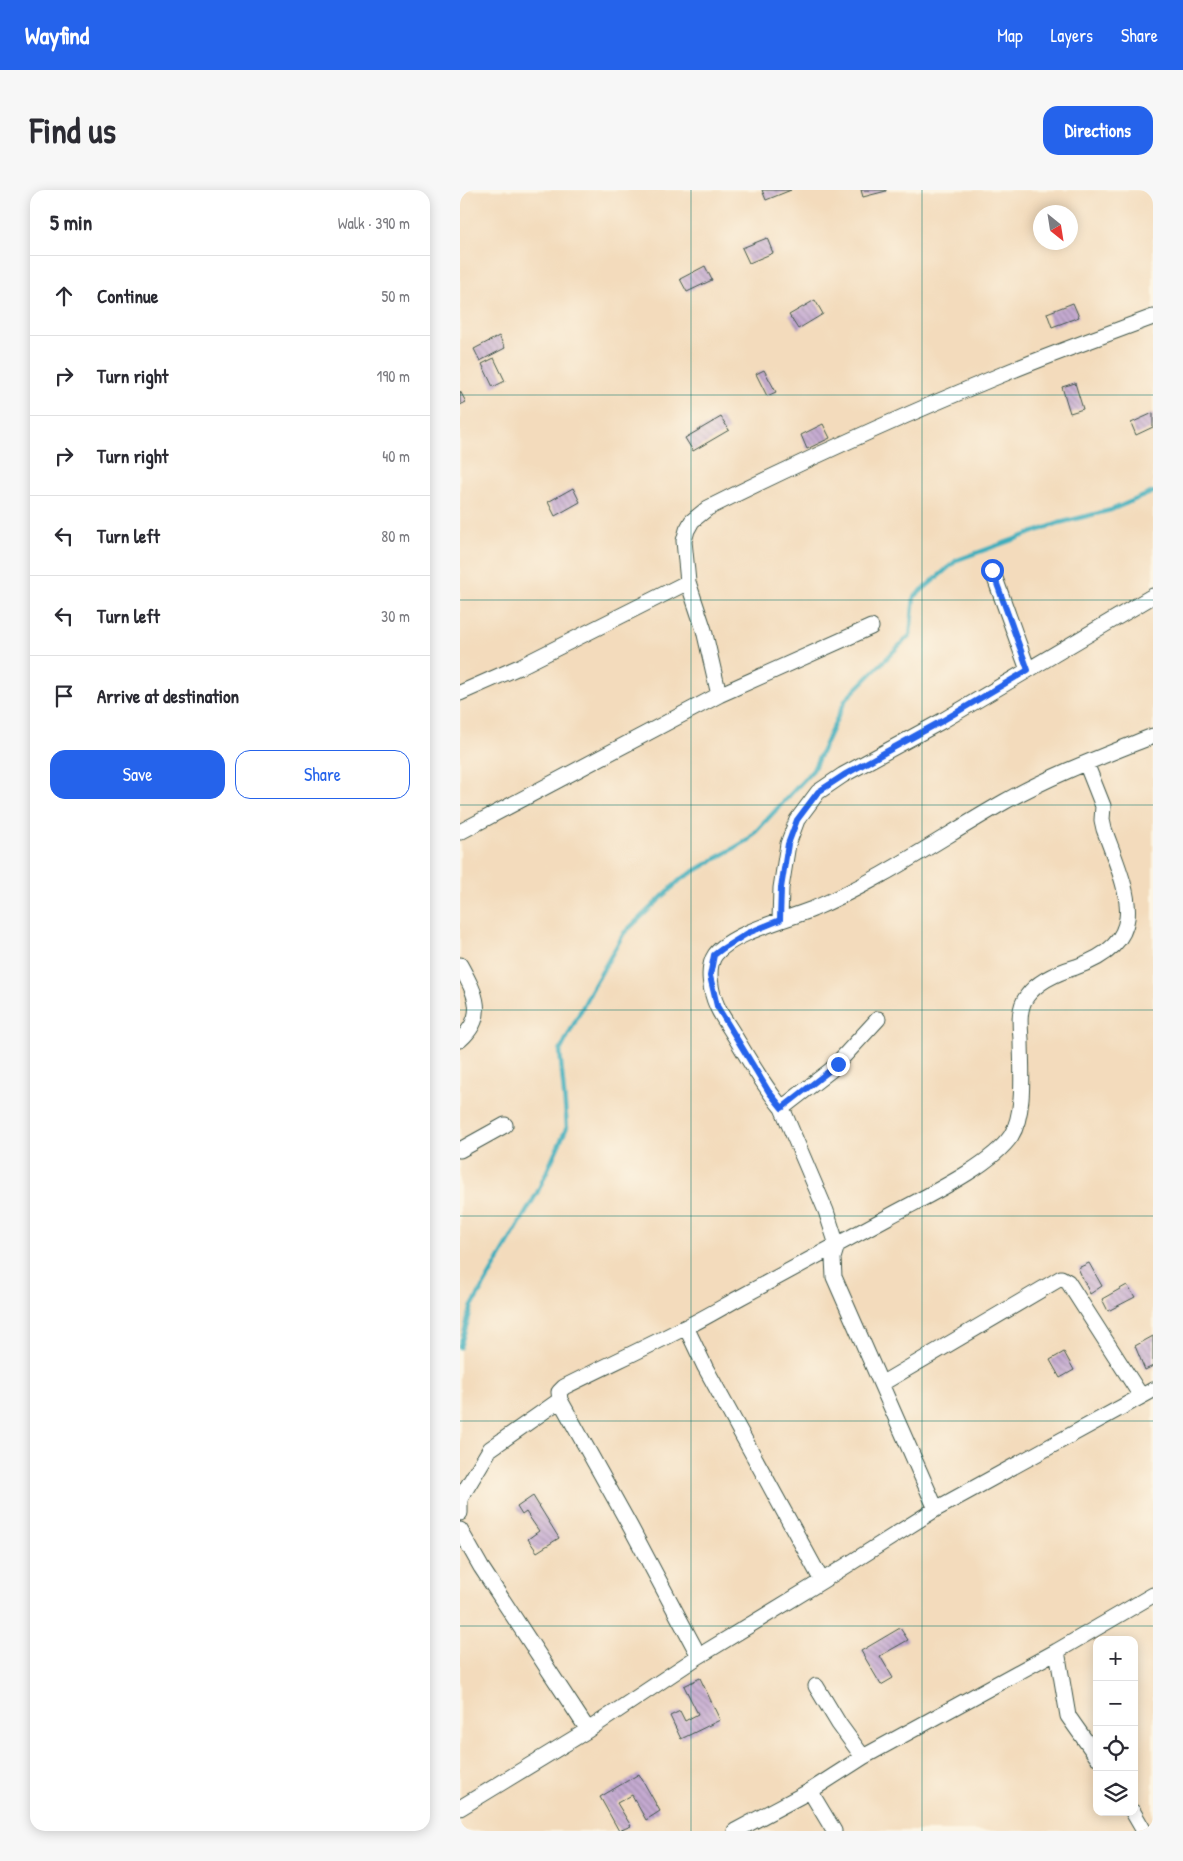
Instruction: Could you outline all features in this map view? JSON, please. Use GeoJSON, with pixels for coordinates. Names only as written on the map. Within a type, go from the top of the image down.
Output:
{"type":"FeatureCollection","features":[{"type":"Feature","properties":{"kind":"street"},"geometry":{"type":"LineString","coordinates":[[719,695],[709,647],[688,582],[684,541],[692,521],[708,508],[781,471],[886,424],[1002,375],[1153,317]]}},
{"type":"Feature","properties":{"kind":"street"},"geometry":{"type":"LineString","coordinates":[[992,570],[1028,670]]}},
{"type":"Feature","properties":{"kind":"street"},"geometry":{"type":"LineString","coordinates":[[460,693],[519,666],[688,582]]}},
{"type":"Feature","properties":{"kind":"street"},"geometry":{"type":"LineString","coordinates":[[780,920],[781,888],[788,844],[797,820],[818,792],[844,775],[942,721],[1153,596]]}},
{"type":"Feature","properties":{"kind":"street"},"geometry":{"type":"LineString","coordinates":[[460,832],[719,695],[871,627]]}},
{"type":"Feature","properties":{"kind":"street"},"geometry":{"type":"LineString","coordinates":[[936,1509],[834,1277],[833,1258],[837,1245],[826,1211],[782,1108],[769,1092],[717,1006],[710,976],[714,955],[748,933],[832,901],[876,879],[1040,783],[1153,736]]}},
{"type":"Feature","properties":{"kind":"street"},"geometry":{"type":"LineString","coordinates":[[699,1656],[560,1400],[559,1392],[564,1387],[686,1327],[970,1171],[1006,1143],[1017,1125],[1022,1068],[1020,1012],[1025,998],[1048,979],[1064,971],[1092,962],[1114,950],[1128,934],[1133,918],[1132,902],[1104,829],[1102,820],[1103,806],[1086,763]]}},
{"type":"Feature","properties":{"kind":"street"},"geometry":{"type":"LineString","coordinates":[[460,965],[472,988],[477,1003],[476,1019],[468,1032],[460,1040]]}},
{"type":"Feature","properties":{"kind":"street"},"geometry":{"type":"LineString","coordinates":[[782,1108],[831,1070],[878,1019]]}},
{"type":"Feature","properties":{"kind":"street"},"geometry":{"type":"LineString","coordinates":[[460,1150],[505,1125]]}},
{"type":"Feature","properties":{"kind":"street"},"geometry":{"type":"LineString","coordinates":[[460,1808],[588,1730],[699,1656],[936,1509],[1147,1393],[1068,1282],[1061,1278],[881,1384]]}},
{"type":"Feature","properties":{"kind":"street"},"geometry":{"type":"LineString","coordinates":[[686,1327],[705,1367],[822,1581]]}},
{"type":"Feature","properties":{"kind":"street"},"geometry":{"type":"LineString","coordinates":[[460,1513],[460,1500],[490,1450],[560,1400]]}},
{"type":"Feature","properties":{"kind":"street"},"geometry":{"type":"LineString","coordinates":[[460,1530],[481,1567],[588,1730]]}},
{"type":"Feature","properties":{"kind":"street"},"geometry":{"type":"LineString","coordinates":[[735,1831],[810,1791],[862,1757],[1057,1651],[1153,1595]]}},
{"type":"Feature","properties":{"kind":"street"},"geometry":{"type":"LineString","coordinates":[[1057,1651],[1068,1716],[1093,1751]]}},
{"type":"Feature","properties":{"kind":"street"},"geometry":{"type":"LineString","coordinates":[[816,1686],[862,1757]]}},
{"type":"Feature","properties":{"kind":"street"},"geometry":{"type":"LineString","coordinates":[[810,1791],[834,1831]]}},
{"type":"Feature","properties":{"kind":"street"},"geometry":{"type":"LineString","coordinates":[[1135,1816],[1144,1831]]}},
{"type":"Feature","properties":{"kind":"building"},"geometry":{"type":"Polygon","coordinates":[[[762,190],[791,190],[766,200],[762,190]]]}},
{"type":"Feature","properties":{"kind":"building"},"geometry":{"type":"Polygon","coordinates":[[[861,190],[886,190],[886,191],[863,197],[861,190]]]}},
{"type":"Feature","properties":{"kind":"building"},"geometry":{"type":"Polygon","coordinates":[[[767,238],[773,253],[749,263],[742,248],[767,238]]]}},
{"type":"Feature","properties":{"kind":"building"},"geometry":{"type":"Polygon","coordinates":[[[705,266],[712,280],[687,292],[680,279],[705,266]]]}},
{"type":"Feature","properties":{"kind":"building"},"geometry":{"type":"Polygon","coordinates":[[[815,300],[823,314],[798,329],[789,315],[815,300]]]}},
{"type":"Feature","properties":{"kind":"building"},"geometry":{"type":"Polygon","coordinates":[[[1073,303],[1079,317],[1052,327],[1047,313],[1073,303]]]}},
{"type":"Feature","properties":{"kind":"building"},"geometry":{"type":"Polygon","coordinates":[[[499,336],[505,348],[480,361],[474,349],[499,336]]]}},
{"type":"Feature","properties":{"kind":"building"},"geometry":{"type":"Polygon","coordinates":[[[494,358],[505,381],[493,387],[482,364],[494,358]]]}},
{"type":"Feature","properties":{"kind":"building"},"geometry":{"type":"Polygon","coordinates":[[[764,370],[776,392],[767,396],[756,374],[764,370]]]}},
{"type":"Feature","properties":{"kind":"building"},"geometry":{"type":"Polygon","coordinates":[[[1075,383],[1083,409],[1070,413],[1062,387],[1075,383]]]}},
{"type":"Feature","properties":{"kind":"building"},"geometry":{"type":"Polygon","coordinates":[[[460,391],[466,402],[460,405],[460,391]]]}},
{"type":"Feature","properties":{"kind":"building"},"geometry":{"type":"Polygon","coordinates":[[[1153,413],[1153,427],[1136,435],[1131,423],[1153,413]]]}},
{"type":"Feature","properties":{"kind":"building"},"geometry":{"type":"Polygon","coordinates":[[[721,417],[729,430],[693,451],[685,438],[721,417]]]}},
{"type":"Feature","properties":{"kind":"building"},"geometry":{"type":"Polygon","coordinates":[[[823,424],[830,438],[807,449],[801,435],[823,424]]]}},
{"type":"Feature","properties":{"kind":"building"},"geometry":{"type":"Polygon","coordinates":[[[573,488],[580,502],[555,516],[548,502],[573,488]]]}},
{"type":"Feature","properties":{"kind":"building"},"geometry":{"type":"Polygon","coordinates":[[[1089,1263],[1102,1286],[1090,1294],[1078,1268],[1089,1263]]]}},
{"type":"Feature","properties":{"kind":"building"},"geometry":{"type":"Polygon","coordinates":[[[1127,1285],[1135,1297],[1108,1311],[1102,1299],[1127,1285]]]}},
{"type":"Feature","properties":{"kind":"building"},"geometry":{"type":"Polygon","coordinates":[[[1153,1336],[1153,1366],[1145,1370],[1135,1346],[1153,1336]]]}},
{"type":"Feature","properties":{"kind":"building"},"geometry":{"type":"Polygon","coordinates":[[[1064,1352],[1074,1370],[1060,1378],[1050,1360],[1064,1352]]]}},
{"type":"Feature","properties":{"kind":"building"},"geometry":{"type":"Polygon","coordinates":[[[533,1496],[559,1538],[537,1552],[528,1539],[539,1531],[526,1512],[522,1515],[517,1507],[533,1496]]]}},
{"type":"Feature","properties":{"kind":"building"},"geometry":{"type":"Polygon","coordinates":[[[900,1628],[908,1640],[880,1656],[893,1678],[881,1685],[861,1651],[900,1628]]]}},
{"type":"Feature","properties":{"kind":"building"},"geometry":{"type":"Polygon","coordinates":[[[700,1678],[720,1720],[681,1739],[670,1716],[680,1711],[685,1721],[698,1714],[684,1686],[700,1678]]]}},
{"type":"Feature","properties":{"kind":"building"},"geometry":{"type":"Polygon","coordinates":[[[639,1774],[660,1811],[646,1820],[632,1795],[617,1803],[631,1826],[619,1831],[600,1797],[639,1774]]]}},
{"type":"Feature","properties":{"kind":"waterway"},"geometry":{"type":"LineString","coordinates":[[460,1347],[472,1306],[537,1193],[567,1127],[560,1051],[624,933],[681,879],[748,840],[813,770],[846,699],[910,635],[914,597],[957,560],[1059,523],[1111,510],[1153,492]]}},
{"type":"Feature","properties":{"kind":"route"},"geometry":{"type":"LineString","coordinates":[[838,1064],[782,1108],[769,1092],[717,1006],[710,976],[714,955],[732,941],[780,920],[781,888],[788,844],[797,820],[818,792],[844,775],[942,721],[1028,670],[992,570]]}}]}
